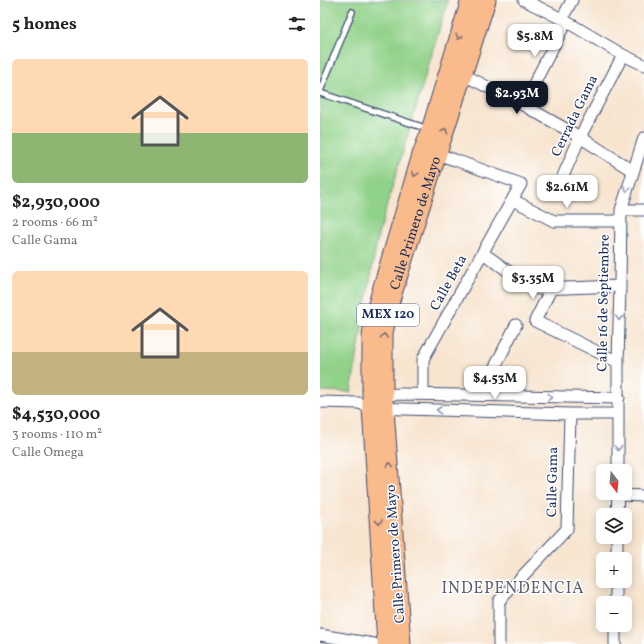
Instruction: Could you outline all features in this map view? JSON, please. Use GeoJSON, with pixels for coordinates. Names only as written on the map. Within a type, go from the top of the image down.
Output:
{"type":"FeatureCollection","features":[{"type":"Feature","properties":{"kind":"main road","name":"Calle Primero de Mayo"},"geometry":{"type":"LineString","coordinates":[[429,155],[430,130],[470,0]]}},
{"type":"Feature","properties":{"kind":"main road","name":"Calle Primero de Mayo"},"geometry":{"type":"LineString","coordinates":[[386,644],[374,402],[384,333],[391,300],[429,155],[464,75],[487,0]]}},
{"type":"Feature","properties":{"kind":"main road","name":"Calle Primero de Mayo"},"geometry":{"type":"LineString","coordinates":[[374,402],[402,644]]}},
{"type":"Feature","properties":{"kind":"street"},"geometry":{"type":"LineString","coordinates":[[524,0],[564,20],[623,55],[644,65]]}},
{"type":"Feature","properties":{"kind":"street"},"geometry":{"type":"LineString","coordinates":[[523,105],[564,20],[572,0]]}},
{"type":"Feature","properties":{"kind":"street","name":"Cerrada Gama"},"geometry":{"type":"LineString","coordinates":[[557,190],[580,137],[623,55]]}},
{"type":"Feature","properties":{"kind":"street"},"geometry":{"type":"LineString","coordinates":[[464,75],[523,105],[580,137],[633,171]]}},
{"type":"Feature","properties":{"kind":"street","name":"Calle 16 de Septiembre"},"geometry":{"type":"LineString","coordinates":[[618,464],[620,221],[621,210],[644,138]]}},
{"type":"Feature","properties":{"kind":"street","name":"Calle Beta"},"geometry":{"type":"LineString","coordinates":[[423,394],[423,359],[521,184],[429,155]]}},
{"type":"Feature","properties":{"kind":"street"},"geometry":{"type":"LineString","coordinates":[[513,200],[554,221],[620,221]]}},
{"type":"Feature","properties":{"kind":"street"},"geometry":{"type":"LineString","coordinates":[[621,210],[644,210]]}},
{"type":"Feature","properties":{"kind":"street","name":"Calle Beta"},"geometry":{"type":"LineString","coordinates":[[483,253],[526,284],[539,289],[620,286]]}},
{"type":"Feature","properties":{"kind":"street"},"geometry":{"type":"LineString","coordinates":[[551,289],[535,321],[618,362]]}},
{"type":"Feature","properties":{"kind":"street"},"geometry":{"type":"LineString","coordinates":[[481,395],[516,324]]}},
{"type":"Feature","properties":{"kind":"street"},"geometry":{"type":"LineString","coordinates":[[374,402],[423,394],[619,398]]}},
{"type":"Feature","properties":{"kind":"street"},"geometry":{"type":"LineString","coordinates":[[320,402],[374,402],[570,414],[618,414]]}},
{"type":"Feature","properties":{"kind":"street","name":"Calle Gama"},"geometry":{"type":"LineString","coordinates":[[499,644],[499,601],[568,529],[570,414]]}},
{"type":"Feature","properties":{"kind":"street"},"geometry":{"type":"LineString","coordinates":[[632,495],[644,496]]}},
{"type":"Feature","properties":{"kind":"street"},"geometry":{"type":"LineString","coordinates":[[615,632],[615,644]]}},
{"type":"Feature","properties":{"kind":"street"},"geometry":{"type":"LineString","coordinates":[[320,635],[374,644]]}},
{"type":"Feature","properties":{"kind":"lane"},"geometry":{"type":"LineString","coordinates":[[352,12],[320,92],[430,130]]}},
{"type":"Feature","properties":{"kind":"green space"},"geometry":{"type":"Polygon","coordinates":[[[320,0],[448,0],[378,235],[351,392],[320,391],[320,0]]]}},
{"type":"Feature","properties":{"kind":"district","name":"INDEPENDENCIA"},"geometry":{"type":"Point","coordinates":[513,589]}}]}
